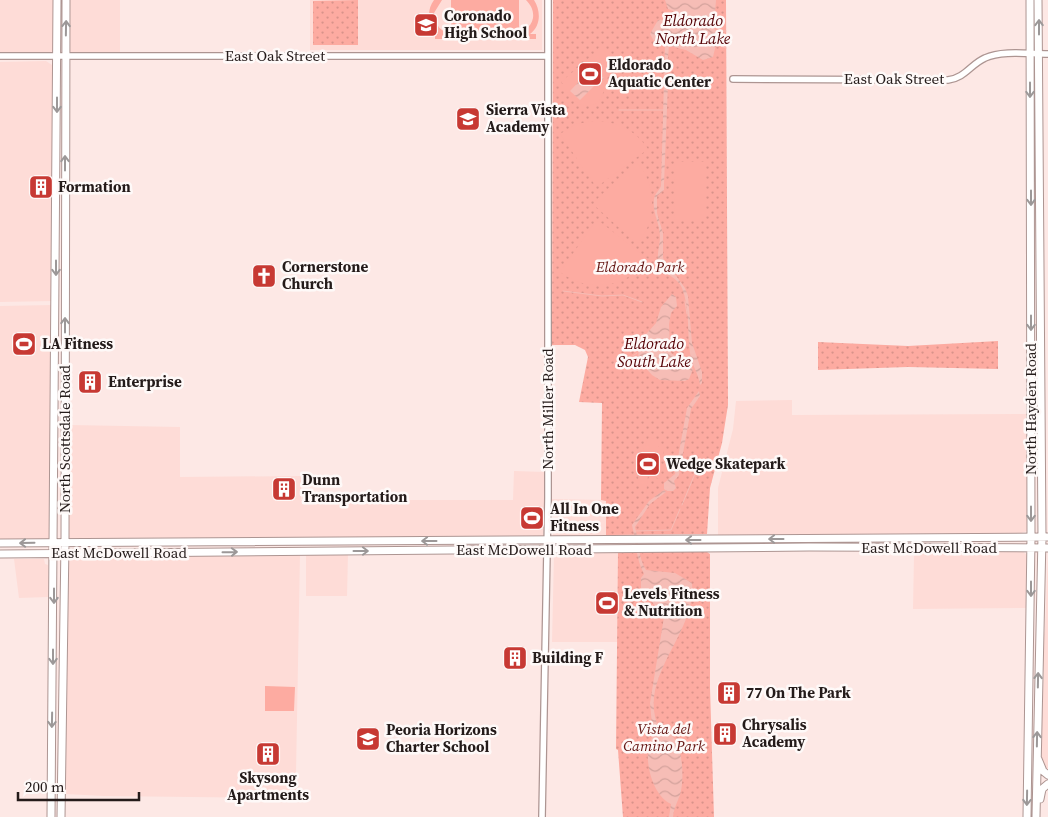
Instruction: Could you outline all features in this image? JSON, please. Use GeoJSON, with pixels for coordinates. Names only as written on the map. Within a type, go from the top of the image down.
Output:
{"type":"FeatureCollection","features":[{"type":"Feature","properties":{"kind":"main road","name":"North Scottsdale Road"},"geometry":{"type":"LineString","coordinates":[[51,817],[57,0]]}},
{"type":"Feature","properties":{"kind":"main road","name":"North Scottsdale Road"},"geometry":{"type":"LineString","coordinates":[[60,817],[65,553],[66,0]]}},
{"type":"Feature","properties":{"kind":"main road","name":"North Hayden Road"},"geometry":{"type":"LineString","coordinates":[[1027,817],[1031,548],[1030,0]]}},
{"type":"Feature","properties":{"kind":"main road","name":"North Hayden Road"},"geometry":{"type":"LineString","coordinates":[[1036,814],[1036,756],[1045,548],[1038,0]]}},
{"type":"Feature","properties":{"kind":"main road","name":"East McDowell Road"},"geometry":{"type":"LineString","coordinates":[[0,543],[1045,537]]}},
{"type":"Feature","properties":{"kind":"main road","name":"East McDowell Road"},"geometry":{"type":"LineString","coordinates":[[0,554],[548,549],[1045,548]]}},
{"type":"Feature","properties":{"kind":"main road"},"geometry":{"type":"LineString","coordinates":[[1036,756],[1043,771],[1048,775]]}},
{"type":"Feature","properties":{"kind":"main road"},"geometry":{"type":"LineString","coordinates":[[1028,780],[1036,780]]}},
{"type":"Feature","properties":{"kind":"main road"},"geometry":{"type":"LineString","coordinates":[[1036,814],[1041,791],[1048,784]]}},
{"type":"Feature","properties":{"kind":"street","name":"North Miller Road"},"geometry":{"type":"LineString","coordinates":[[542,817],[548,549],[548,0]]}},
{"type":"Feature","properties":{"kind":"street","name":"East Oak Street"},"geometry":{"type":"LineString","coordinates":[[733,79],[948,80],[964,74],[987,56],[1048,54]]}},
{"type":"Feature","properties":{"kind":"street","name":"East Oak Street"},"geometry":{"type":"LineString","coordinates":[[1,57],[548,56]]}},
{"type":"Feature","properties":{"kind":"shaded area"},"geometry":{"type":"Polygon","coordinates":[[[0,0],[54,0],[53,51],[49,53],[0,53],[0,0]]]}},
{"type":"Feature","properties":{"kind":"shaded area"},"geometry":{"type":"Polygon","coordinates":[[[70,0],[120,0],[120,53],[69,53],[70,0]]]}},
{"type":"Feature","properties":{"kind":"shaded area","name":"Coronado High School"},"geometry":{"type":"Polygon","coordinates":[[[310,0],[542,0],[542,50],[310,50],[310,0]]]}},
{"type":"Feature","properties":{"kind":"shaded area"},"geometry":{"type":"Polygon","coordinates":[[[46,61],[52,65],[53,301],[0,302],[0,62],[46,61]]]}},
{"type":"Feature","properties":{"kind":"shaded area"},"geometry":{"type":"Polygon","coordinates":[[[53,305],[50,539],[0,540],[0,306],[53,305]]]}},
{"type":"Feature","properties":{"kind":"shaded area"},"geometry":{"type":"Polygon","coordinates":[[[792,400],[792,415],[1028,414],[1027,531],[1021,533],[718,535],[718,488],[733,429],[736,401],[792,400]]]}},
{"type":"Feature","properties":{"kind":"shaded area"},"geometry":{"type":"Polygon","coordinates":[[[69,425],[180,427],[180,477],[301,476],[301,500],[513,500],[514,471],[545,472],[543,537],[69,538],[69,425]]]}},
{"type":"Feature","properties":{"kind":"shaded area"},"geometry":{"type":"Polygon","coordinates":[[[552,499],[606,500],[606,536],[553,536],[552,499]]]}},
{"type":"Feature","properties":{"kind":"shaded area"},"geometry":{"type":"Polygon","coordinates":[[[1022,551],[1028,558],[1027,608],[913,609],[914,556],[917,552],[1022,551]]]}},
{"type":"Feature","properties":{"kind":"shaded area"},"geometry":{"type":"Polygon","coordinates":[[[618,552],[618,642],[552,642],[554,555],[618,552]]]}},
{"type":"Feature","properties":{"kind":"shaded area"},"geometry":{"type":"Polygon","coordinates":[[[300,554],[296,773],[301,793],[284,798],[65,794],[68,556],[300,554]]]}},
{"type":"Feature","properties":{"kind":"shaded area"},"geometry":{"type":"Polygon","coordinates":[[[306,554],[348,554],[347,596],[306,596],[306,554]]]}},
{"type":"Feature","properties":{"kind":"shaded area"},"geometry":{"type":"Polygon","coordinates":[[[1048,554],[1048,773],[1043,768],[1040,747],[1044,675],[1042,644],[1045,630],[1048,554]]]}},
{"type":"Feature","properties":{"kind":"shaded area"},"geometry":{"type":"Polygon","coordinates":[[[14,559],[44,559],[45,564],[48,565],[48,597],[19,598],[14,559]]]}},
{"type":"Feature","properties":{"kind":"green space"},"geometry":{"type":"Polygon","coordinates":[[[358,0],[358,45],[313,45],[313,1],[358,0]]]}},
{"type":"Feature","properties":{"kind":"green space"},"geometry":{"type":"Polygon","coordinates":[[[434,0],[442,0],[434,13],[437,25],[442,30],[453,34],[486,36],[511,34],[522,31],[529,26],[533,13],[531,6],[526,0],[534,0],[539,18],[534,31],[530,34],[536,34],[536,39],[435,39],[435,34],[438,34],[432,26],[429,17],[431,4],[434,0]]]}},
{"type":"Feature","properties":{"kind":"green space"},"geometry":{"type":"Polygon","coordinates":[[[451,0],[519,0],[519,32],[451,31],[451,0]]]}},
{"type":"Feature","properties":{"kind":"green space","name":"Eldorado Park"},"geometry":{"type":"Polygon","coordinates":[[[553,0],[726,0],[728,405],[722,443],[710,488],[707,534],[606,535],[606,501],[601,500],[602,403],[579,402],[588,357],[585,350],[575,345],[552,345],[553,0]]]}},
{"type":"Feature","properties":{"kind":"green space","name":"Eldorado Aquatic Center"},"geometry":{"type":"Polygon","coordinates":[[[601,44],[610,53],[612,63],[604,92],[594,105],[582,105],[570,96],[564,89],[566,87],[561,82],[596,52],[601,44]]]}},
{"type":"Feature","properties":{"kind":"green space"},"geometry":{"type":"Polygon","coordinates":[[[602,121],[625,128],[643,142],[648,149],[598,186],[595,185],[560,134],[576,124],[602,121]]]}},
{"type":"Feature","properties":{"kind":"green space"},"geometry":{"type":"Polygon","coordinates":[[[636,162],[648,180],[652,203],[651,214],[644,236],[637,244],[594,205],[594,202],[636,162]]]}},
{"type":"Feature","properties":{"kind":"green space"},"geometry":{"type":"Polygon","coordinates":[[[674,162],[704,162],[704,221],[675,221],[674,162]]]}},
{"type":"Feature","properties":{"kind":"green space"},"geometry":{"type":"Polygon","coordinates":[[[599,221],[648,259],[629,276],[619,282],[607,285],[583,283],[571,279],[560,272],[595,222],[599,221]]]}},
{"type":"Feature","properties":{"kind":"green space"},"geometry":{"type":"Polygon","coordinates":[[[998,341],[998,369],[908,367],[818,370],[818,342],[908,346],[998,341]]]}},
{"type":"Feature","properties":{"kind":"green space","name":"Wedge Skatepark"},"geometry":{"type":"Polygon","coordinates":[[[649,437],[654,439],[654,442],[664,452],[657,463],[661,477],[658,479],[651,473],[648,476],[646,493],[639,486],[637,456],[643,450],[649,437]]]}},
{"type":"Feature","properties":{"kind":"green space","name":"Vista del Camino Park"},"geometry":{"type":"Polygon","coordinates":[[[618,552],[707,552],[710,554],[710,688],[714,817],[623,817],[618,750],[616,749],[618,552]]]}},
{"type":"Feature","properties":{"kind":"green space"},"geometry":{"type":"Polygon","coordinates":[[[265,686],[295,687],[294,711],[265,711],[265,686]]]}},
{"type":"Feature","properties":{"kind":"water","name":"Eldorado North Lake"},"geometry":{"type":"Polygon","coordinates":[[[665,0],[716,0],[714,26],[717,40],[713,57],[703,60],[686,50],[669,46],[666,79],[668,83],[664,190],[657,196],[657,213],[663,233],[663,258],[685,288],[688,296],[692,343],[702,372],[702,383],[700,385],[691,357],[685,296],[678,282],[660,267],[658,260],[660,232],[654,204],[655,197],[661,186],[665,45],[655,43],[650,34],[658,20],[675,19],[676,12],[668,9],[665,0]]]}},
{"type":"Feature","properties":{"kind":"water"},"geometry":{"type":"Polygon","coordinates":[[[591,69],[604,78],[597,85],[588,76],[595,85],[580,100],[570,91],[591,69]]]}},
{"type":"Feature","properties":{"kind":"water","name":"Eldorado South Lake"},"geometry":{"type":"Polygon","coordinates":[[[672,294],[676,297],[677,306],[671,313],[669,324],[670,348],[671,353],[693,369],[689,379],[685,381],[660,380],[652,375],[643,365],[638,364],[639,342],[656,323],[661,307],[672,294]]]}},
{"type":"Feature","properties":{"kind":"water"},"geometry":{"type":"Polygon","coordinates":[[[699,391],[700,396],[691,409],[679,475],[674,481],[676,488],[673,491],[667,491],[664,489],[664,483],[675,474],[687,408],[699,391]]]}},
{"type":"Feature","properties":{"kind":"water"},"geometry":{"type":"Polygon","coordinates":[[[664,490],[666,492],[650,504],[635,527],[640,555],[646,570],[675,573],[692,583],[691,602],[685,620],[660,674],[655,692],[654,711],[660,731],[668,733],[674,738],[681,756],[682,788],[673,817],[669,817],[671,804],[658,792],[653,783],[648,763],[648,753],[653,736],[650,703],[664,617],[641,588],[641,578],[644,574],[638,556],[632,525],[649,501],[664,490]]]}},
{"type":"Feature","properties":{"kind":"waterway"},"geometry":{"type":"LineString","coordinates":[[715,31],[726,31]]}},
{"type":"Feature","properties":{"kind":"waterway"},"geometry":{"type":"LineString","coordinates":[[717,45],[726,48]]}},
{"type":"Feature","properties":{"kind":"waterway"},"geometry":{"type":"LineString","coordinates":[[619,110],[664,110]]}},
{"type":"Feature","properties":{"kind":"waterway"},"geometry":{"type":"LineString","coordinates":[[563,291],[602,296],[623,295],[642,302]]}},
{"type":"Feature","properties":{"kind":"waterway"},"geometry":{"type":"LineString","coordinates":[[685,301],[687,314]]}},
{"type":"Feature","properties":{"kind":"waterway"},"geometry":{"type":"LineString","coordinates":[[616,367],[637,353]]}},
{"type":"Feature","properties":{"kind":"waterway"},"geometry":{"type":"LineString","coordinates":[[682,505],[699,464]]}},
{"type":"Feature","properties":{"kind":"waterway"},"geometry":{"type":"LineString","coordinates":[[635,531],[671,530],[680,509]]}},
{"type":"Feature","properties":{"kind":"waterway"},"geometry":{"type":"LineString","coordinates":[[621,744],[649,744]]}},
{"type":"Feature","properties":{"kind":"place","name":"Coronado High School"},"geometry":{"type":"Point","coordinates":[426,25]}},
{"type":"Feature","properties":{"kind":"place","name":"Eldorado Aquatic Center"},"geometry":{"type":"Point","coordinates":[590,74]}},
{"type":"Feature","properties":{"kind":"place","name":"Sierra Vista Academy"},"geometry":{"type":"Point","coordinates":[468,119]}},
{"type":"Feature","properties":{"kind":"place","name":"Formation"},"geometry":{"type":"Point","coordinates":[41,187]}},
{"type":"Feature","properties":{"kind":"place","name":"Cornerstone Church"},"geometry":{"type":"Point","coordinates":[264,276]}},
{"type":"Feature","properties":{"kind":"place","name":"LA Fitness"},"geometry":{"type":"Point","coordinates":[24,344]}},
{"type":"Feature","properties":{"kind":"place","name":"Enterprise"},"geometry":{"type":"Point","coordinates":[90,382]}},
{"type":"Feature","properties":{"kind":"place","name":"Wedge Skatepark"},"geometry":{"type":"Point","coordinates":[648,464]}},
{"type":"Feature","properties":{"kind":"place","name":"Dunn Transportation"},"geometry":{"type":"Point","coordinates":[284,489]}},
{"type":"Feature","properties":{"kind":"place","name":"All In One Fitness"},"geometry":{"type":"Point","coordinates":[532,518]}},
{"type":"Feature","properties":{"kind":"place","name":"Levels Fitness & Nutrition"},"geometry":{"type":"Point","coordinates":[607,603]}},
{"type":"Feature","properties":{"kind":"place","name":"Building F"},"geometry":{"type":"Point","coordinates":[515,658]}},
{"type":"Feature","properties":{"kind":"place","name":"77 On The Park"},"geometry":{"type":"Point","coordinates":[729,693]}},
{"type":"Feature","properties":{"kind":"place","name":"Chrysalis Academy"},"geometry":{"type":"Point","coordinates":[725,734]}},
{"type":"Feature","properties":{"kind":"place","name":"Peoria Horizons Charter School"},"geometry":{"type":"Point","coordinates":[368,739]}},
{"type":"Feature","properties":{"kind":"place","name":"Skysong Apartments"},"geometry":{"type":"Point","coordinates":[268,754]}}]}
